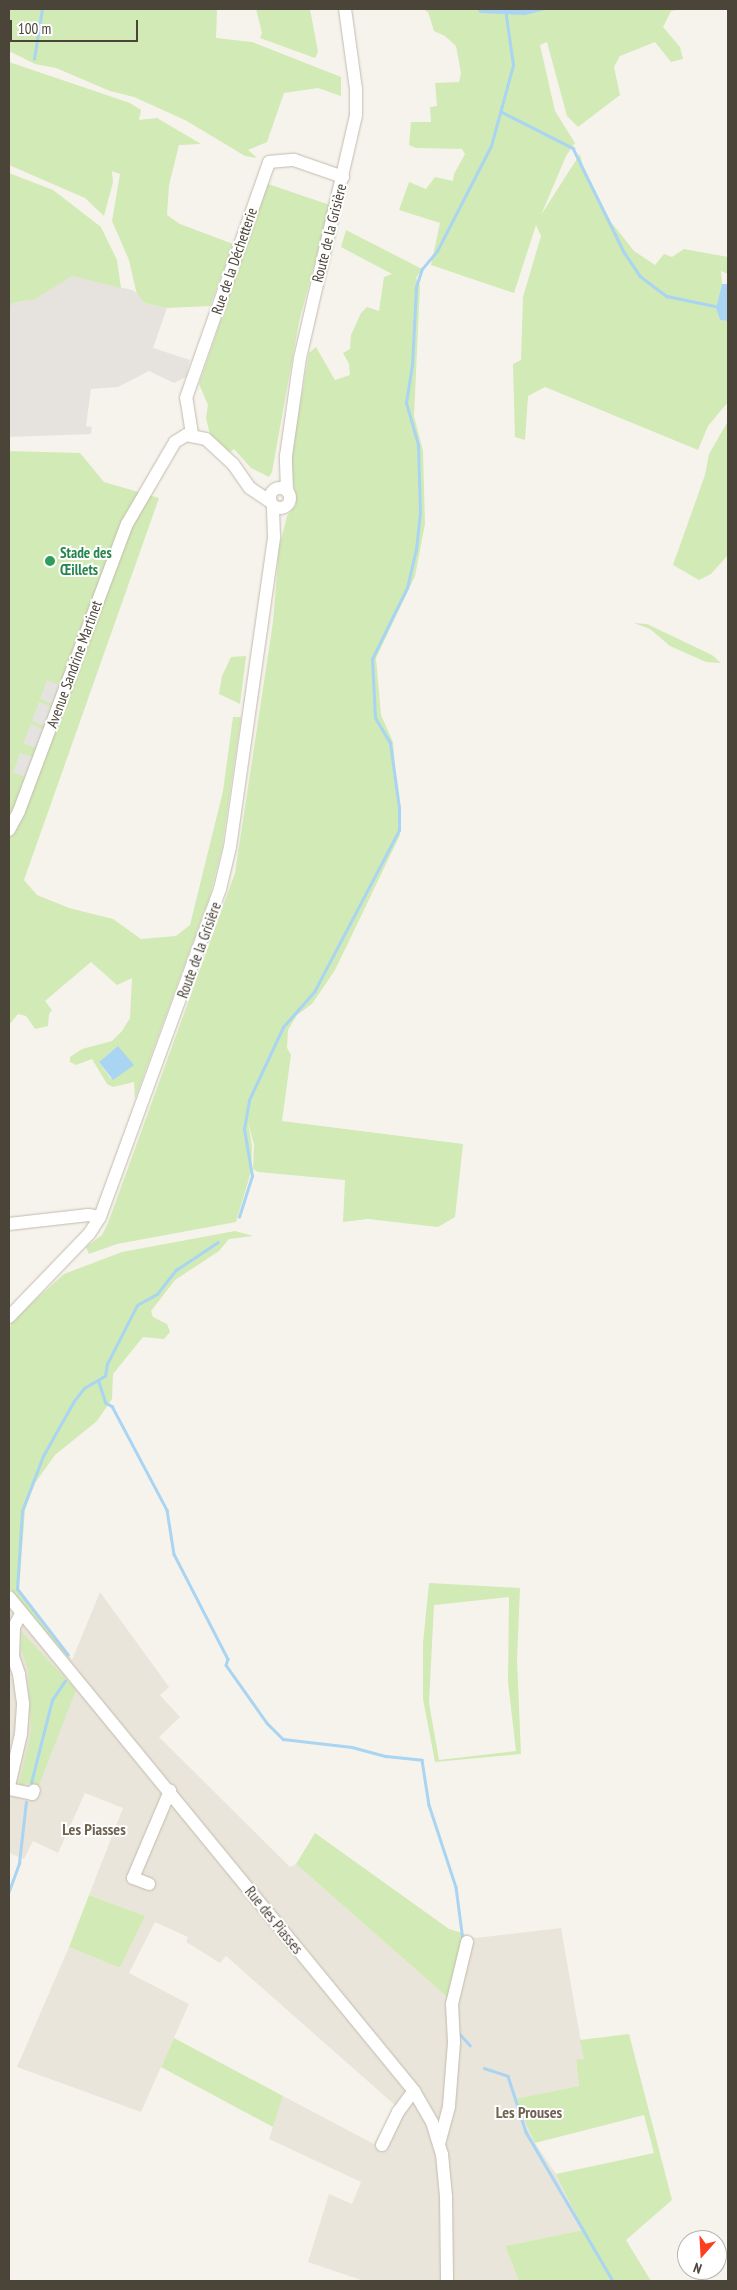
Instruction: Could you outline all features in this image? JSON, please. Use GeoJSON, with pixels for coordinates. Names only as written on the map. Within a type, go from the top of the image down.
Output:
{"type":"FeatureCollection","features":[{"type":"Feature","properties":{"kind":"street","name":"Route de la Grisière"},"geometry":{"type":"LineString","coordinates":[[9,1317],[89,1234],[100,1217],[220,888],[230,847],[274,537],[277,497],[286,456],[300,358],[356,116],[356,89],[345,9]]}},
{"type":"Feature","properties":{"kind":"street","name":"Rue de la Déchetterie"},"geometry":{"type":"LineString","coordinates":[[192,434],[186,398],[269,162],[294,160],[343,177]]}},
{"type":"Feature","properties":{"kind":"street"},"geometry":{"type":"LineString","coordinates":[[192,434],[216,446],[254,492],[277,497]]}},
{"type":"Feature","properties":{"kind":"street","name":"Avenue Sandrine Martinet"},"geometry":{"type":"LineString","coordinates":[[9,830],[19,811],[127,524],[175,442],[192,434]]}},
{"type":"Feature","properties":{"kind":"street"},"geometry":{"type":"LineString","coordinates":[[9,1224],[88,1215],[100,1217]]}},
{"type":"Feature","properties":{"kind":"street","name":"Rue des Piasses"},"geometry":{"type":"LineString","coordinates":[[9,1597],[170,1791],[414,2091],[432,2122],[439,2144],[446,2196],[447,2281]]}},
{"type":"Feature","properties":{"kind":"street"},"geometry":{"type":"LineString","coordinates":[[22,1614],[14,1627],[13,1657],[19,1674],[23,1703],[21,1734],[9,1788],[32,1794],[34,1790]]}},
{"type":"Feature","properties":{"kind":"street"},"geometry":{"type":"LineString","coordinates":[[149,1884],[133,1878],[170,1791]]}},
{"type":"Feature","properties":{"kind":"street"},"geometry":{"type":"LineString","coordinates":[[439,2144],[449,2106],[454,2042],[452,2004],[467,1942]]}},
{"type":"Feature","properties":{"kind":"street"},"geometry":{"type":"LineString","coordinates":[[382,2145],[398,2112],[414,2091]]}},
{"type":"Feature","properties":{"kind":"shaded area"},"geometry":{"type":"Polygon","coordinates":[[[72,276],[132,290],[141,295],[144,303],[167,308],[153,348],[190,360],[186,377],[174,383],[149,371],[118,387],[91,389],[86,426],[92,427],[91,434],[9,437],[9,309],[13,303],[30,300],[72,276]]]}},
{"type":"Feature","properties":{"kind":"shaded area"},"geometry":{"type":"Polygon","coordinates":[[[47,680],[62,686],[55,705],[40,699],[47,680]]]}},
{"type":"Feature","properties":{"kind":"shaded area"},"geometry":{"type":"Polygon","coordinates":[[[39,702],[54,708],[47,727],[32,721],[39,702]]]}},
{"type":"Feature","properties":{"kind":"shaded area"},"geometry":{"type":"Polygon","coordinates":[[[31,724],[45,730],[38,749],[23,743],[31,724]]]}},
{"type":"Feature","properties":{"kind":"shaded area"},"geometry":{"type":"Polygon","coordinates":[[[20,753],[35,758],[28,778],[13,772],[20,753]]]}},
{"type":"Feature","properties":{"kind":"shaded area"},"geometry":{"type":"Polygon","coordinates":[[[9,1589],[59,1651],[72,1660],[100,1592],[169,1687],[160,1695],[180,1717],[159,1737],[290,1867],[296,1864],[447,1997],[461,1955],[462,1933],[475,1938],[561,1928],[584,2059],[576,2061],[579,2086],[516,2099],[535,2143],[556,2174],[583,2230],[505,2246],[519,2281],[364,2281],[308,2262],[329,2194],[352,2204],[361,2182],[269,2139],[283,2096],[374,2144],[396,2106],[226,1956],[220,1963],[186,1942],[188,1937],[155,1922],[129,1973],[189,2004],[141,2112],[17,2067],[69,1947],[120,1968],[145,1916],[89,1895],[123,1808],[85,1793],[58,1853],[33,1841],[24,1859],[9,1853],[9,1589]]]}},
{"type":"Feature","properties":{"kind":"green space"},"geometry":{"type":"Polygon","coordinates":[[[9,9],[217,9],[216,38],[252,42],[341,77],[341,96],[318,88],[284,93],[267,142],[248,150],[257,158],[245,156],[185,120],[134,97],[110,91],[56,68],[35,64],[9,51],[9,9]]]}},
{"type":"Feature","properties":{"kind":"green space"},"geometry":{"type":"Polygon","coordinates":[[[256,9],[310,9],[318,52],[315,58],[260,38],[262,33],[256,9]]]}},
{"type":"Feature","properties":{"kind":"green space"},"geometry":{"type":"Polygon","coordinates":[[[423,9],[682,9],[671,11],[663,27],[680,47],[683,59],[671,62],[655,42],[620,56],[614,67],[620,95],[578,127],[567,116],[547,42],[540,45],[555,111],[575,143],[566,156],[541,215],[580,154],[583,167],[611,222],[634,251],[655,265],[664,254],[672,257],[684,249],[728,257],[728,274],[721,271],[722,284],[716,308],[720,320],[728,321],[728,402],[708,426],[698,450],[545,387],[528,396],[525,440],[515,437],[513,364],[521,360],[523,297],[541,236],[536,225],[514,293],[431,265],[440,223],[399,210],[409,182],[426,189],[435,177],[453,181],[454,174],[465,154],[462,149],[416,148],[409,145],[411,122],[431,122],[430,107],[437,106],[435,83],[459,82],[461,73],[456,46],[445,36],[434,31],[428,12],[423,9]]]}},
{"type":"Feature","properties":{"kind":"green space"},"geometry":{"type":"Polygon","coordinates":[[[9,62],[130,103],[141,110],[139,120],[157,118],[201,144],[179,145],[169,185],[167,215],[180,224],[233,244],[210,306],[167,308],[144,303],[136,291],[129,260],[112,221],[120,174],[112,171],[113,182],[104,216],[85,198],[9,165],[9,62]]]}},
{"type":"Feature","properties":{"kind":"green space"},"geometry":{"type":"Polygon","coordinates":[[[9,173],[53,190],[101,227],[117,260],[121,288],[72,276],[35,299],[13,303],[9,309],[9,173]]]}},
{"type":"Feature","properties":{"kind":"green space"},"geometry":{"type":"Polygon","coordinates":[[[268,184],[330,205],[299,322],[272,472],[269,477],[251,468],[234,449],[230,452],[210,434],[206,418],[208,405],[199,384],[268,184]]]}},
{"type":"Feature","properties":{"kind":"green space"},"geometry":{"type":"Polygon","coordinates":[[[346,230],[422,269],[416,278],[420,286],[414,416],[423,451],[425,524],[415,576],[376,658],[381,715],[393,742],[400,835],[335,970],[312,1004],[297,1015],[288,1030],[287,1048],[291,1055],[282,1121],[463,1144],[455,1217],[438,1227],[368,1219],[343,1222],[345,1180],[258,1172],[253,1169],[254,1145],[248,1122],[252,1146],[251,1172],[236,1222],[117,1244],[89,1254],[86,1247],[102,1235],[108,1223],[235,873],[273,622],[279,548],[287,516],[296,505],[291,459],[309,353],[316,347],[335,380],[350,375],[349,364],[343,353],[350,349],[351,335],[361,313],[367,307],[379,311],[384,277],[392,274],[341,247],[346,230]]]}},
{"type":"Feature","properties":{"kind":"green space"},"geometry":{"type":"Polygon","coordinates":[[[728,421],[728,555],[711,574],[699,580],[673,565],[705,475],[709,454],[728,421]]]}},
{"type":"Feature","properties":{"kind":"green space"},"geometry":{"type":"Polygon","coordinates":[[[9,451],[80,453],[104,482],[159,498],[24,880],[37,895],[69,908],[113,919],[141,939],[176,936],[190,925],[223,791],[233,717],[241,717],[222,848],[210,896],[135,1099],[134,1082],[113,1087],[107,1084],[92,1059],[76,1065],[70,1062],[70,1057],[82,1049],[112,1041],[122,1031],[130,1018],[132,978],[117,985],[91,962],[45,1001],[52,1010],[49,1014],[48,1026],[35,1029],[26,1016],[18,1014],[9,1025],[9,451]],[[118,1046],[99,1062],[111,1079],[118,1046]]]}},
{"type":"Feature","properties":{"kind":"green space"},"geometry":{"type":"Polygon","coordinates":[[[634,623],[647,624],[712,655],[721,663],[706,662],[670,646],[650,629],[634,623]]]}},
{"type":"Feature","properties":{"kind":"green space"},"geometry":{"type":"Polygon","coordinates":[[[246,656],[240,704],[219,694],[222,676],[231,657],[246,656]]]}},
{"type":"Feature","properties":{"kind":"green space"},"geometry":{"type":"Polygon","coordinates":[[[235,1231],[253,1236],[229,1239],[219,1251],[175,1280],[151,1311],[153,1317],[167,1324],[170,1332],[164,1339],[143,1337],[113,1374],[112,1399],[97,1421],[55,1455],[35,1483],[25,1510],[19,1590],[72,1660],[59,1651],[9,1587],[9,1330],[12,1321],[64,1274],[122,1252],[235,1231]]]}},
{"type":"Feature","properties":{"kind":"green space"},"geometry":{"type":"Polygon","coordinates":[[[429,1583],[520,1588],[517,1660],[521,1754],[435,1762],[423,1699],[423,1643],[429,1583]],[[509,1597],[434,1605],[429,1703],[439,1760],[516,1751],[508,1682],[509,1597]]]}},
{"type":"Feature","properties":{"kind":"green space"},"geometry":{"type":"Polygon","coordinates":[[[22,1632],[76,1690],[39,1785],[29,1783],[18,1787],[31,1732],[28,1670],[21,1649],[22,1632]]]}},
{"type":"Feature","properties":{"kind":"green space"},"geometry":{"type":"Polygon","coordinates":[[[315,1833],[449,1929],[462,1933],[461,1955],[447,1997],[296,1864],[315,1833]]]}},
{"type":"Feature","properties":{"kind":"green space"},"geometry":{"type":"Polygon","coordinates":[[[89,1895],[145,1916],[120,1968],[69,1947],[89,1895]]]}},
{"type":"Feature","properties":{"kind":"green space"},"geometry":{"type":"Polygon","coordinates":[[[629,2034],[672,2200],[626,2240],[651,2281],[519,2281],[505,2246],[583,2230],[556,2174],[654,2153],[644,2115],[535,2143],[515,2099],[579,2086],[576,2060],[584,2059],[580,2040],[629,2034]]]}},
{"type":"Feature","properties":{"kind":"green space"},"geometry":{"type":"Polygon","coordinates":[[[174,2038],[283,2096],[273,2127],[161,2067],[174,2038]]]}},
{"type":"Feature","properties":{"kind":"water"},"geometry":{"type":"Polygon","coordinates":[[[477,9],[549,9],[525,15],[480,13],[477,9]]]}},
{"type":"Feature","properties":{"kind":"water"},"geometry":{"type":"Polygon","coordinates":[[[722,284],[728,284],[728,321],[720,320],[716,308],[722,284]]]}},
{"type":"Feature","properties":{"kind":"water"},"geometry":{"type":"Polygon","coordinates":[[[118,1046],[134,1065],[113,1080],[99,1062],[118,1046]]]}},
{"type":"Feature","properties":{"kind":"waterway"},"geometry":{"type":"LineString","coordinates":[[34,59],[42,9]]}},
{"type":"Feature","properties":{"kind":"waterway"},"geometry":{"type":"LineString","coordinates":[[239,1217],[252,1176],[244,1129],[249,1100],[283,1027],[314,992],[399,830],[399,808],[390,743],[375,718],[372,659],[407,588],[416,550],[420,513],[418,445],[406,403],[412,366],[416,287],[422,269],[437,251],[491,146],[513,65],[505,9]]}},
{"type":"Feature","properties":{"kind":"waterway"},"geometry":{"type":"LineString","coordinates":[[502,112],[573,148],[624,252],[640,276],[667,296],[719,307]]}},
{"type":"Feature","properties":{"kind":"waterway"},"geometry":{"type":"LineString","coordinates":[[68,1655],[17,1589],[22,1511],[43,1456],[74,1401],[84,1388],[105,1376],[107,1364],[137,1305],[157,1294],[176,1270],[218,1242]]}},
{"type":"Feature","properties":{"kind":"waterway"},"geometry":{"type":"LineString","coordinates":[[99,1382],[106,1403],[112,1406],[167,1510],[174,1554],[228,1659],[226,1665],[267,1723],[283,1739],[352,1747],[386,1756],[422,1760],[429,1805],[456,1887],[463,1940]]}},
{"type":"Feature","properties":{"kind":"waterway"},"geometry":{"type":"LineString","coordinates":[[31,1783],[52,1700],[65,1681]]}},
{"type":"Feature","properties":{"kind":"waterway"},"geometry":{"type":"LineString","coordinates":[[9,1891],[19,1863],[26,1802]]}},
{"type":"Feature","properties":{"kind":"waterway"},"geometry":{"type":"LineString","coordinates":[[460,2034],[470,2045]]}},
{"type":"Feature","properties":{"kind":"waterway"},"geometry":{"type":"LineString","coordinates":[[484,2068],[508,2076],[526,2132],[613,2281]]}},
{"type":"Feature","properties":{"kind":"place","name":"Stade des Œillets"},"geometry":{"type":"Point","coordinates":[50,561]}},
{"type":"Feature","properties":{"kind":"district","name":"Les Piasses"},"geometry":{"type":"Point","coordinates":[94,1829]}},
{"type":"Feature","properties":{"kind":"district","name":"Les Prouses"},"geometry":{"type":"Point","coordinates":[529,2112]}}]}
